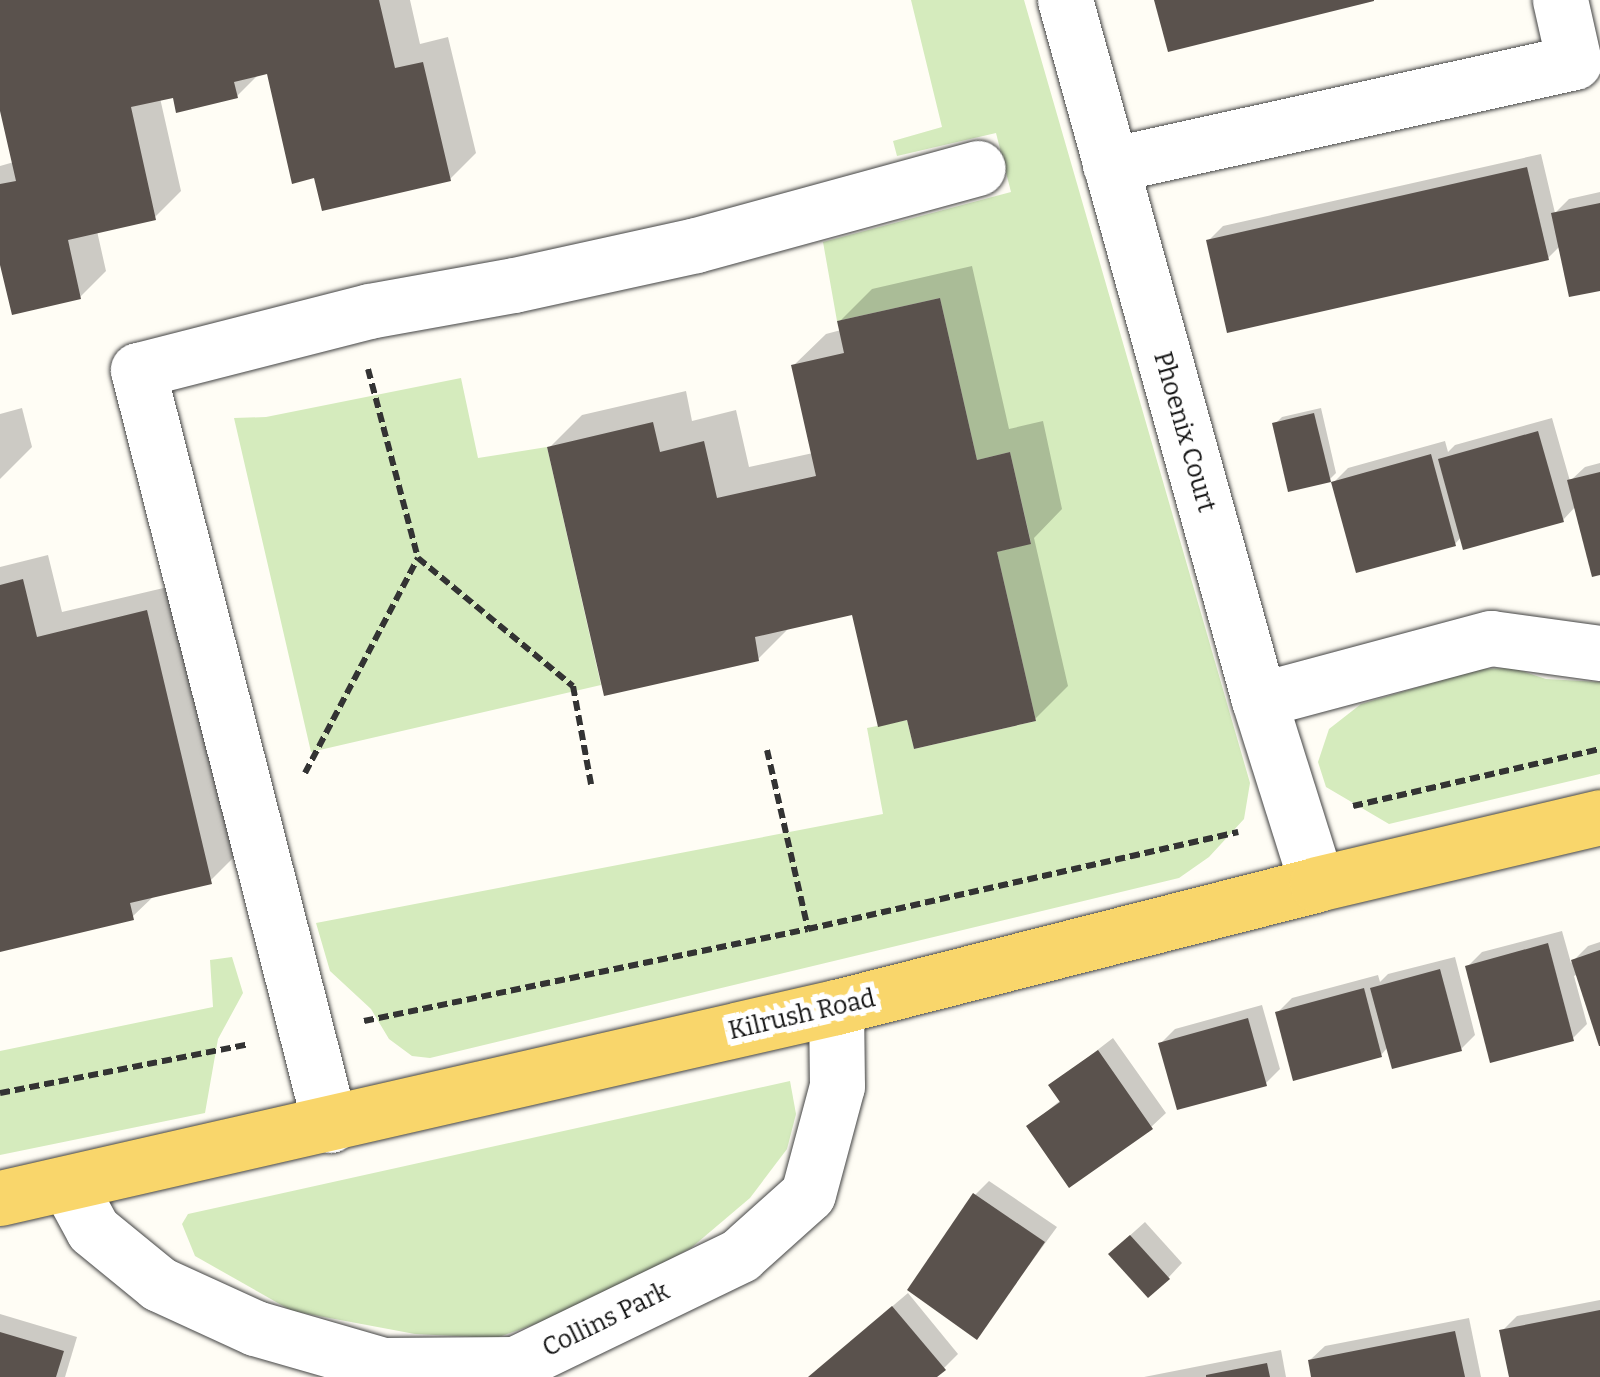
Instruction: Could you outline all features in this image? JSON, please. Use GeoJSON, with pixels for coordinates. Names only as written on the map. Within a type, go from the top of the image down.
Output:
{"type":"FeatureCollection","features":[{"type":"Feature","properties":{"kind":"main road","name":"Kilrush Road"},"geometry":{"type":"LineString","coordinates":[[0,1198],[836,1007],[1317,884],[1600,817]]}},
{"type":"Feature","properties":{"kind":"street","name":"Phoenix Court"},"geometry":{"type":"LineString","coordinates":[[1065,0],[1259,700],[1317,884]]}},
{"type":"Feature","properties":{"kind":"street"},"geometry":{"type":"LineString","coordinates":[[1110,165],[1587,72],[1560,0]]}},
{"type":"Feature","properties":{"kind":"street"},"geometry":{"type":"LineString","coordinates":[[330,1125],[138,370],[354,315],[696,245],[978,168]]}},
{"type":"Feature","properties":{"kind":"street"},"geometry":{"type":"LineString","coordinates":[[1259,700],[1491,638],[1600,654]]}},
{"type":"Feature","properties":{"kind":"street","name":"Collins Park"},"geometry":{"type":"LineString","coordinates":[[68,1184],[93,1230],[158,1284],[254,1328],[383,1365],[517,1370],[740,1255],[808,1194],[837,1086],[836,1007]]}},
{"type":"Feature","properties":{"kind":"path"},"geometry":{"type":"LineString","coordinates":[[354,315],[418,558],[573,686],[591,784]]}},
{"type":"Feature","properties":{"kind":"path"},"geometry":{"type":"LineString","coordinates":[[306,787],[304,770],[418,558]]}},
{"type":"Feature","properties":{"kind":"path"},"geometry":{"type":"LineString","coordinates":[[0,1093],[808,928],[1600,749]]}},
{"type":"Feature","properties":{"kind":"path"},"geometry":{"type":"LineString","coordinates":[[768,750],[808,928]]}},
{"type":"Feature","properties":{"kind":"green space"},"geometry":{"type":"Polygon","coordinates":[[[911,0],[1024,0],[1250,783],[1244,819],[1209,857],[1179,878],[430,1058],[412,1056],[389,1039],[371,1009],[330,971],[316,923],[883,814],[867,728],[907,720],[914,749],[1036,721],[997,552],[1031,543],[1010,452],[977,460],[940,298],[837,321],[823,242],[1011,192],[996,133],[897,156],[893,141],[942,127],[911,0]]]}},
{"type":"Feature","properties":{"kind":"green space"},"geometry":{"type":"Polygon","coordinates":[[[461,378],[478,458],[547,447],[601,685],[311,752],[234,418],[266,417],[461,378]]]}},
{"type":"Feature","properties":{"kind":"green space"},"geometry":{"type":"Polygon","coordinates":[[[1513,668],[1546,679],[1600,682],[1600,774],[1389,824],[1326,787],[1318,762],[1329,729],[1361,704],[1480,669],[1513,668]]]}},
{"type":"Feature","properties":{"kind":"green space"},"geometry":{"type":"Polygon","coordinates":[[[232,957],[243,993],[218,1039],[205,1113],[0,1155],[0,1051],[213,1007],[210,960],[232,957]]]}},
{"type":"Feature","properties":{"kind":"green space"},"geometry":{"type":"Polygon","coordinates":[[[790,1081],[796,1114],[787,1149],[750,1198],[691,1248],[573,1311],[496,1338],[415,1334],[292,1311],[195,1256],[182,1224],[188,1214],[790,1081]]]}},
{"type":"Feature","properties":{"kind":"building"},"geometry":{"type":"Polygon","coordinates":[[[0,0],[379,0],[395,68],[423,62],[451,181],[322,211],[314,178],[292,184],[267,74],[234,82],[238,98],[176,113],[173,98],[131,107],[156,220],[68,240],[81,299],[12,315],[0,265],[0,184],[16,181],[0,111],[0,0]]]}},
{"type":"Feature","properties":{"kind":"building"},"geometry":{"type":"Polygon","coordinates":[[[1154,0],[1374,0],[1374,1],[1168,52],[1154,0]]]}},
{"type":"Feature","properties":{"kind":"building"},"geometry":{"type":"Polygon","coordinates":[[[1527,167],[1549,260],[1227,333],[1206,240],[1527,167]]]}},
{"type":"Feature","properties":{"kind":"building"},"geometry":{"type":"Polygon","coordinates":[[[1600,203],[1600,291],[1569,297],[1551,213],[1600,203]]]}},
{"type":"Feature","properties":{"kind":"building"},"geometry":{"type":"Polygon","coordinates":[[[940,298],[977,460],[1010,452],[1031,544],[997,552],[1036,721],[914,749],[907,720],[878,727],[852,615],[755,637],[759,661],[604,696],[547,447],[653,422],[660,452],[704,441],[717,498],[816,476],[791,365],[844,353],[837,321],[940,298]]]}},
{"type":"Feature","properties":{"kind":"building"},"geometry":{"type":"Polygon","coordinates":[[[1314,413],[1331,482],[1288,492],[1272,423],[1314,413]]]}},
{"type":"Feature","properties":{"kind":"building"},"geometry":{"type":"Polygon","coordinates":[[[1538,431],[1564,522],[1463,550],[1438,459],[1538,431]]]}},
{"type":"Feature","properties":{"kind":"building"},"geometry":{"type":"Polygon","coordinates":[[[1431,454],[1456,546],[1356,573],[1331,482],[1431,454]]]}},
{"type":"Feature","properties":{"kind":"building"},"geometry":{"type":"Polygon","coordinates":[[[1600,472],[1600,575],[1592,577],[1567,480],[1600,472]]]}},
{"type":"Feature","properties":{"kind":"building"},"geometry":{"type":"Polygon","coordinates":[[[23,579],[37,637],[147,610],[212,884],[130,903],[134,920],[0,952],[0,585],[23,579]]]}},
{"type":"Feature","properties":{"kind":"building"},"geometry":{"type":"Polygon","coordinates":[[[1548,943],[1574,1041],[1490,1063],[1465,966],[1548,943]]]}},
{"type":"Feature","properties":{"kind":"building"},"geometry":{"type":"Polygon","coordinates":[[[1600,950],[1600,1046],[1599,1046],[1571,960],[1600,950]]]}},
{"type":"Feature","properties":{"kind":"building"},"geometry":{"type":"Polygon","coordinates":[[[1440,969],[1462,1051],[1392,1069],[1370,988],[1440,969]]]}},
{"type":"Feature","properties":{"kind":"building"},"geometry":{"type":"Polygon","coordinates":[[[1364,988],[1382,1057],[1293,1081],[1275,1012],[1364,988]]]}},
{"type":"Feature","properties":{"kind":"building"},"geometry":{"type":"Polygon","coordinates":[[[1248,1018],[1267,1086],[1177,1110],[1158,1043],[1248,1018]]]}},
{"type":"Feature","properties":{"kind":"building"},"geometry":{"type":"Polygon","coordinates":[[[1098,1050],[1153,1129],[1069,1188],[1026,1126],[1060,1102],[1048,1085],[1098,1050]]]}},
{"type":"Feature","properties":{"kind":"building"},"geometry":{"type":"Polygon","coordinates":[[[973,1193],[1045,1242],[977,1340],[907,1290],[973,1193]]]}},
{"type":"Feature","properties":{"kind":"building"},"geometry":{"type":"Polygon","coordinates":[[[1130,1235],[1170,1279],[1148,1298],[1108,1254],[1130,1235]]]}},
{"type":"Feature","properties":{"kind":"building"},"geometry":{"type":"Polygon","coordinates":[[[892,1306],[946,1370],[937,1377],[808,1377],[892,1306]]]}},
{"type":"Feature","properties":{"kind":"building"},"geometry":{"type":"Polygon","coordinates":[[[1600,1310],[1600,1377],[1509,1377],[1499,1330],[1600,1310]]]}},
{"type":"Feature","properties":{"kind":"building"},"geometry":{"type":"Polygon","coordinates":[[[1455,1331],[1465,1377],[1311,1377],[1308,1360],[1455,1331]]]}},
{"type":"Feature","properties":{"kind":"building"},"geometry":{"type":"Polygon","coordinates":[[[0,1332],[64,1351],[56,1377],[0,1377],[0,1332]]]}},
{"type":"Feature","properties":{"kind":"building"},"geometry":{"type":"Polygon","coordinates":[[[1267,1363],[1270,1377],[1206,1377],[1206,1375],[1267,1363]]]}}]}
